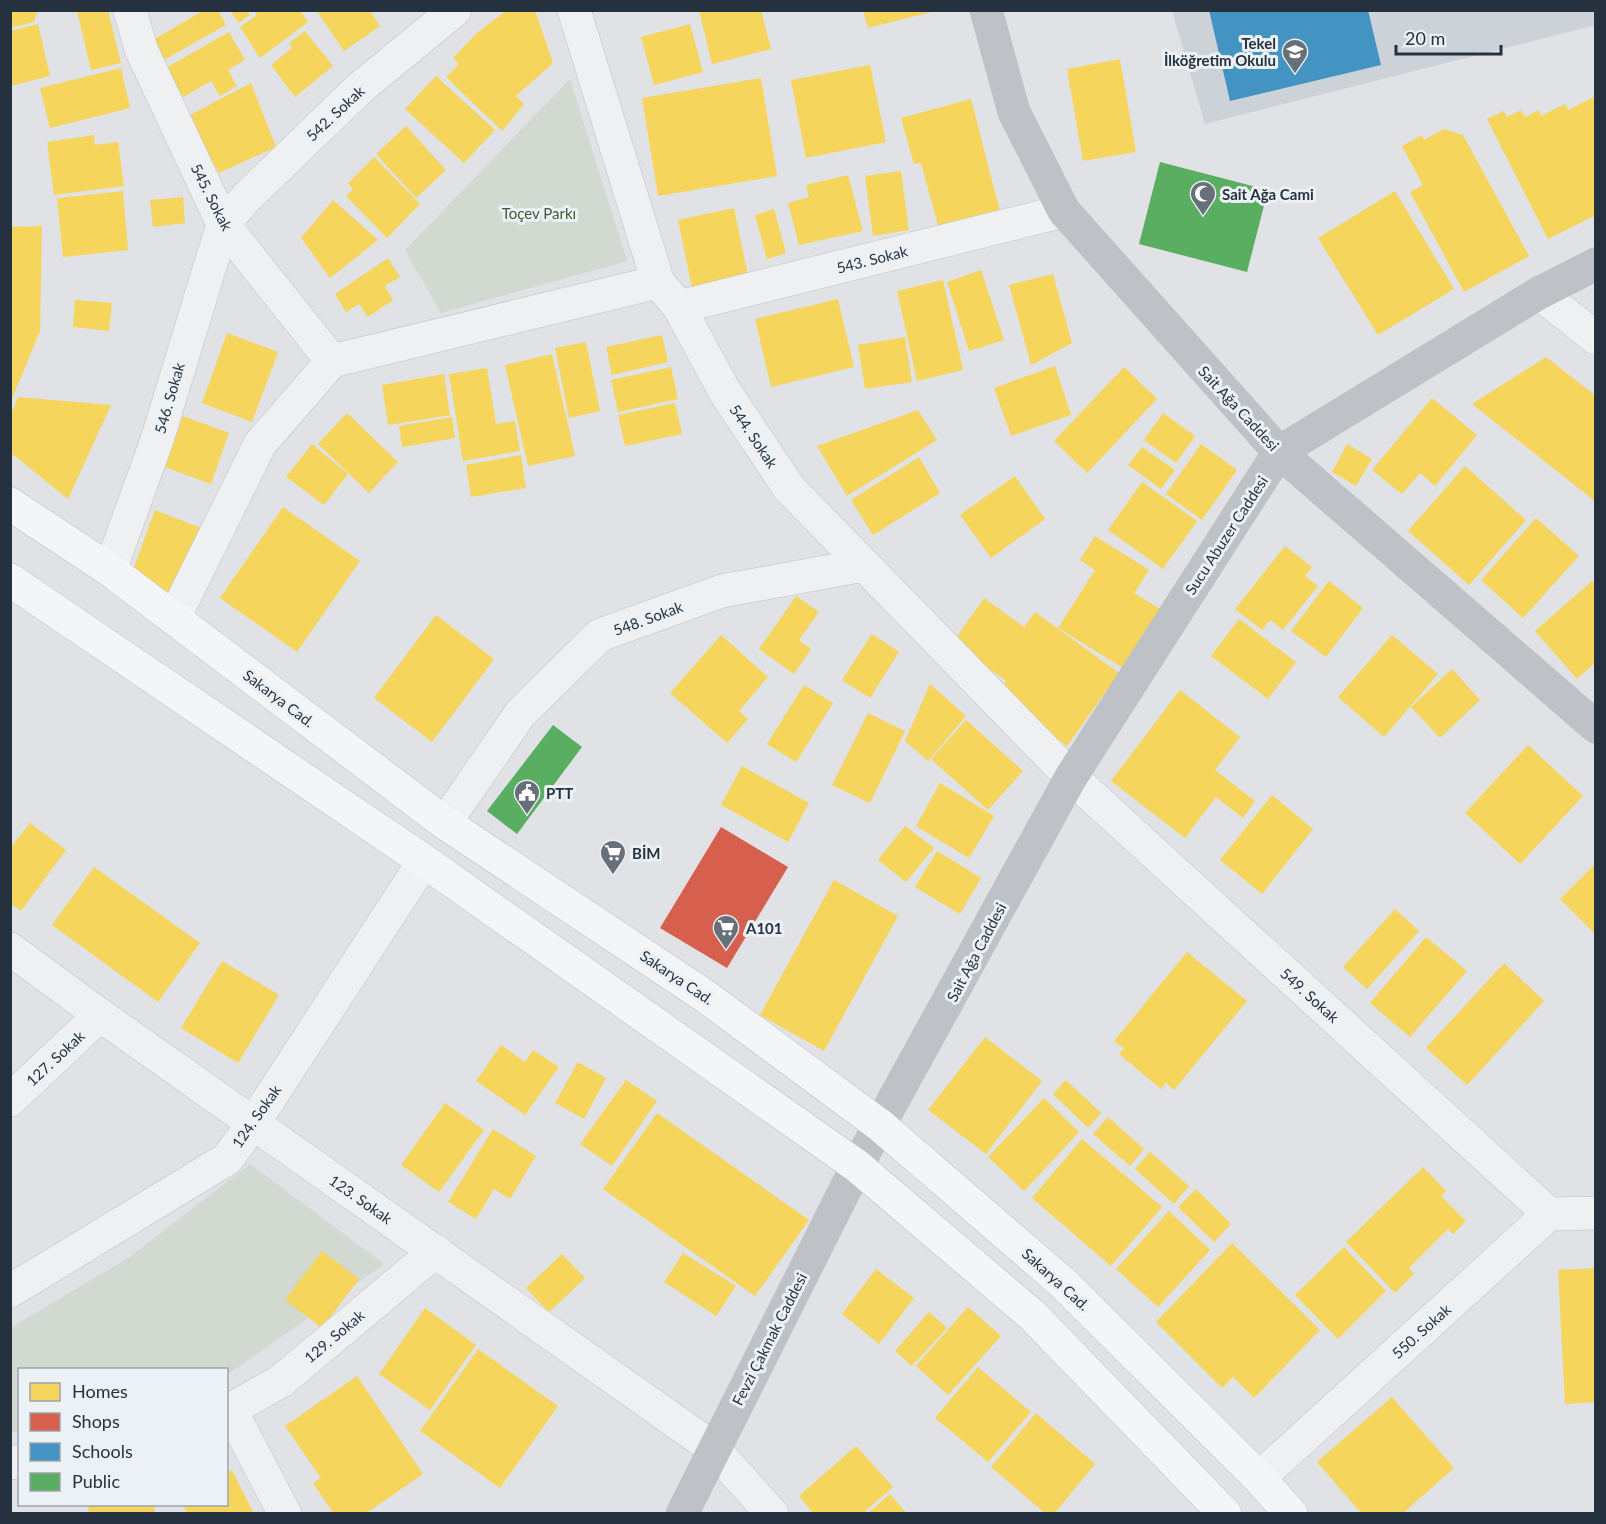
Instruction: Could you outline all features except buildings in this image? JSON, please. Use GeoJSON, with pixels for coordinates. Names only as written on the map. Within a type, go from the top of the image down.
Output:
{"type":"FeatureCollection","features":[{"type":"Feature","properties":{"kind":"main road","name":"Sakarya Cad."},"geometry":{"type":"LineString","coordinates":[[10,504],[110,570],[445,823],[705,996],[881,1126],[1064,1284],[1259,1478],[1291,1514]]}},
{"type":"Feature","properties":{"kind":"main road"},"geometry":{"type":"LineString","coordinates":[[10,580],[424,861],[857,1166],[1032,1315],[1226,1514]]}},
{"type":"Feature","properties":{"kind":"street","name":"545. Sokak"},"geometry":{"type":"LineString","coordinates":[[130,10],[141,49],[223,224],[332,361]]}},
{"type":"Feature","properties":{"kind":"street","name":"542. Sokak"},"geometry":{"type":"LineString","coordinates":[[223,224],[248,196],[360,88],[455,10]]}},
{"type":"Feature","properties":{"kind":"street","name":"544. Sokak"},"geometry":{"type":"LineString","coordinates":[[574,10],[658,282],[679,307],[725,392],[789,488],[1071,777]]}},
{"type":"Feature","properties":{"kind":"street","name":"Sait Ağa Caddesi"},"geometry":{"type":"LineString","coordinates":[[986,10],[1014,112],[1064,211],[1279,452],[1596,727]]}},
{"type":"Feature","properties":{"kind":"street","name":"543. Sokak"},"geometry":{"type":"LineString","coordinates":[[679,307],[1064,211]]}},
{"type":"Feature","properties":{"kind":"street","name":"546. Sokak"},"geometry":{"type":"LineString","coordinates":[[110,570],[157,440],[223,224]]}},
{"type":"Feature","properties":{"kind":"street","name":"Sucu Abuzer Caddesi"},"geometry":{"type":"LineString","coordinates":[[1071,777],[1279,452],[1539,293],[1596,264]]}},
{"type":"Feature","properties":{"kind":"street"},"geometry":{"type":"LineString","coordinates":[[174,618],[260,444],[332,361],[658,282]]}},
{"type":"Feature","properties":{"kind":"street"},"geometry":{"type":"LineString","coordinates":[[1539,293],[1596,338]]}},
{"type":"Feature","properties":{"kind":"street","name":"548. Sokak"},"geometry":{"type":"LineString","coordinates":[[445,823],[520,714],[600,635],[722,591],[864,565]]}},
{"type":"Feature","properties":{"kind":"street","name":"Sait Ağa Caddesi"},"geometry":{"type":"LineString","coordinates":[[857,1166],[1071,777]]}},
{"type":"Feature","properties":{"kind":"street","name":"549. Sokak"},"geometry":{"type":"LineString","coordinates":[[1071,777],[1550,1214]]}},
{"type":"Feature","properties":{"kind":"street","name":"124. Sokak"},"geometry":{"type":"LineString","coordinates":[[10,1291],[226,1159],[253,1124],[424,861]]}},
{"type":"Feature","properties":{"kind":"street","name":"123. Sokak"},"geometry":{"type":"LineString","coordinates":[[10,949],[253,1124],[713,1448],[772,1514]]}},
{"type":"Feature","properties":{"kind":"street","name":"127. Sokak"},"geometry":{"type":"LineString","coordinates":[[10,1100],[100,1015]]}},
{"type":"Feature","properties":{"kind":"street","name":"Fevzi Çakmak Caddesi"},"geometry":{"type":"LineString","coordinates":[[682,1514],[713,1448],[857,1166]]}},
{"type":"Feature","properties":{"kind":"street"},"geometry":{"type":"LineString","coordinates":[[1550,1214],[1596,1213]]}},
{"type":"Feature","properties":{"kind":"street","name":"550. Sokak"},"geometry":{"type":"LineString","coordinates":[[1259,1478],[1550,1214]]}},
{"type":"Feature","properties":{"kind":"street","name":"129. Sokak"},"geometry":{"type":"LineString","coordinates":[[229,1412],[280,1381],[436,1251]]}},
{"type":"Feature","properties":{"kind":"street"},"geometry":{"type":"LineString","coordinates":[[229,1412],[285,1514]]}},
{"type":"Feature","properties":{"kind":"shaded area","name":"Tekel İlköğretim Okulu"},"geometry":{"type":"Polygon","coordinates":[[[1595,10],[1596,25],[1205,124],[1172,11],[1595,10]]]}},
{"type":"Feature","properties":{"kind":"green space","name":"Toçev Parkı"},"geometry":{"type":"Polygon","coordinates":[[[570,79],[627,261],[441,313],[405,250],[570,79]]]}},
{"type":"Feature","properties":{"kind":"green space"},"geometry":{"type":"Polygon","coordinates":[[[250,1164],[384,1264],[228,1374],[228,1368],[18,1368],[18,1432],[11,1432],[10,1328],[130,1257],[250,1164]]]}},
{"type":"Feature","properties":{"kind":"place","name":"Tekel İlköğretim Okulu"},"geometry":{"type":"Point","coordinates":[1295,75]}},
{"type":"Feature","properties":{"kind":"place","name":"Sait Ağa Cami"},"geometry":{"type":"Point","coordinates":[1203,217]}},
{"type":"Feature","properties":{"kind":"place","name":"PTT"},"geometry":{"type":"Point","coordinates":[527,816]}},
{"type":"Feature","properties":{"kind":"place","name":"BİM"},"geometry":{"type":"Point","coordinates":[613,876]}},
{"type":"Feature","properties":{"kind":"place","name":"A101"},"geometry":{"type":"Point","coordinates":[726,951]}}]}
